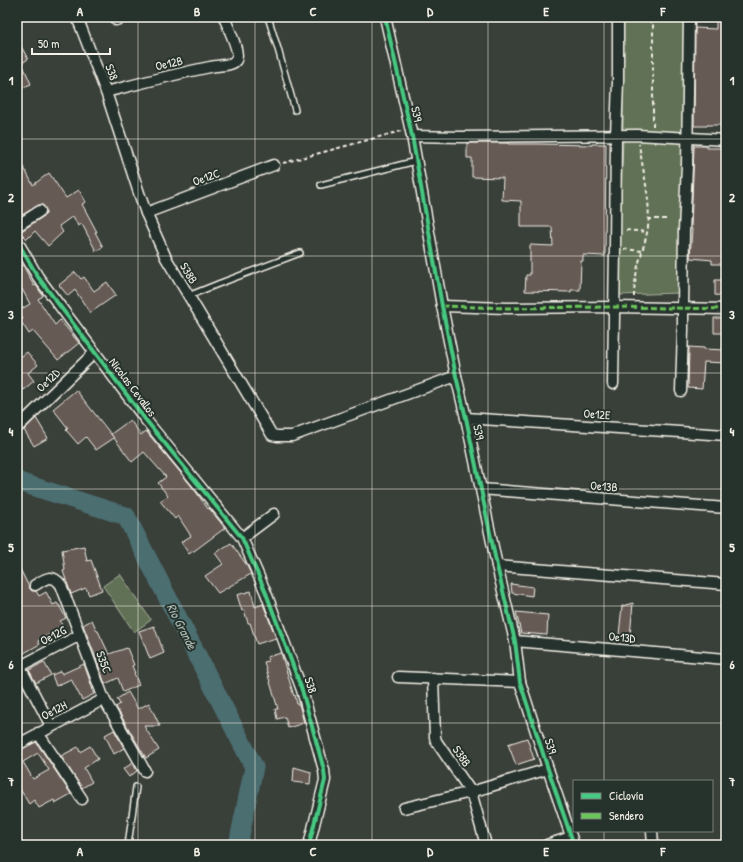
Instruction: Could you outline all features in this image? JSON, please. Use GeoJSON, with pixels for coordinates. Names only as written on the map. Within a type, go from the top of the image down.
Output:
{"type":"FeatureCollection","features":[{"type":"Feature","properties":{"kind":"street","name":"S38"},"geometry":{"type":"LineString","coordinates":[[77,17],[106,92]]}},
{"type":"Feature","properties":{"kind":"street","name":"Oe12B"},"geometry":{"type":"LineString","coordinates":[[106,92],[210,67],[233,63],[237,59],[238,53],[224,17]]}},
{"type":"Feature","properties":{"kind":"street","name":"S39"},"geometry":{"type":"LineString","coordinates":[[385,17],[411,132],[456,376],[497,566],[515,641],[520,682],[573,841]]}},
{"type":"Feature","properties":{"kind":"street"},"geometry":{"type":"LineString","coordinates":[[613,384],[618,17]]}},
{"type":"Feature","properties":{"kind":"street"},"geometry":{"type":"LineString","coordinates":[[681,390],[684,330],[682,309],[689,20]]}},
{"type":"Feature","properties":{"kind":"street","name":"S38B"},"geometry":{"type":"LineString","coordinates":[[106,92],[146,213],[166,258],[272,435],[292,436],[456,376]]}},
{"type":"Feature","properties":{"kind":"street"},"geometry":{"type":"LineString","coordinates":[[411,132],[616,136],[637,135],[726,140]]}},
{"type":"Feature","properties":{"kind":"street","name":"Oe12C"},"geometry":{"type":"LineString","coordinates":[[146,213],[274,165]]}},
{"type":"Feature","properties":{"kind":"street"},"geometry":{"type":"LineString","coordinates":[[17,226],[40,211]]}},
{"type":"Feature","properties":{"kind":"street","name":"Nicolas Cevallos"},"geometry":{"type":"LineString","coordinates":[[17,241],[38,277],[145,419],[242,538]]}},
{"type":"Feature","properties":{"kind":"street"},"geometry":{"type":"LineString","coordinates":[[442,306],[508,308],[634,307],[726,309]]}},
{"type":"Feature","properties":{"kind":"street","name":"Oe12D"},"geometry":{"type":"LineString","coordinates":[[19,426],[95,352]]}},
{"type":"Feature","properties":{"kind":"street","name":"Oe12E"},"geometry":{"type":"LineString","coordinates":[[466,418],[726,435]]}},
{"type":"Feature","properties":{"kind":"street","name":"Oe13B"},"geometry":{"type":"LineString","coordinates":[[481,489],[726,508]]}},
{"type":"Feature","properties":{"kind":"street"},"geometry":{"type":"LineString","coordinates":[[242,538],[274,514]]}},
{"type":"Feature","properties":{"kind":"street","name":"S38"},"geometry":{"type":"LineString","coordinates":[[242,538],[266,593],[302,690],[324,770],[325,780],[309,845]]}},
{"type":"Feature","properties":{"kind":"street"},"geometry":{"type":"LineString","coordinates":[[497,566],[726,584]]}},
{"type":"Feature","properties":{"kind":"street","name":"S35C"},"geometry":{"type":"LineString","coordinates":[[35,584],[50,578],[57,580],[61,585],[104,699],[145,771]]}},
{"type":"Feature","properties":{"kind":"street","name":"Oe12G"},"geometry":{"type":"LineString","coordinates":[[18,667],[80,635]]}},
{"type":"Feature","properties":{"kind":"street","name":"Oe13D"},"geometry":{"type":"LineString","coordinates":[[515,641],[726,659]]}},
{"type":"Feature","properties":{"kind":"street"},"geometry":{"type":"LineString","coordinates":[[18,667],[51,726]]}},
{"type":"Feature","properties":{"kind":"street"},"geometry":{"type":"LineString","coordinates":[[398,677],[520,682]]}},
{"type":"Feature","properties":{"kind":"street","name":"S38B"},"geometry":{"type":"LineString","coordinates":[[433,678],[436,741],[471,792],[486,845]]}},
{"type":"Feature","properties":{"kind":"street","name":"Oe12H"},"geometry":{"type":"LineString","coordinates":[[17,745],[104,699]]}},
{"type":"Feature","properties":{"kind":"street"},"geometry":{"type":"LineString","coordinates":[[38,733],[82,799]]}},
{"type":"Feature","properties":{"kind":"street"},"geometry":{"type":"LineString","coordinates":[[404,808],[471,792],[548,769]]}},
{"type":"Feature","properties":{"kind":"street"},"geometry":{"type":"LineString","coordinates":[[652,832],[653,845]]}},
{"type":"Feature","properties":{"kind":"street"},"geometry":{"type":"LineString","coordinates":[[547,845],[573,841]]}},
{"type":"Feature","properties":{"kind":"lane"},"geometry":{"type":"LineString","coordinates":[[268,17],[295,110]]}},
{"type":"Feature","properties":{"kind":"lane"},"geometry":{"type":"LineString","coordinates":[[321,185],[416,161]]}},
{"type":"Feature","properties":{"kind":"lane"},"geometry":{"type":"LineString","coordinates":[[188,296],[300,253]]}},
{"type":"Feature","properties":{"kind":"lane"},"geometry":{"type":"LineString","coordinates":[[128,845],[136,788]]}},
{"type":"Feature","properties":{"kind":"path"},"geometry":{"type":"LineString","coordinates":[[645,17],[653,24],[653,136]]}},
{"type":"Feature","properties":{"kind":"path"},"geometry":{"type":"LineString","coordinates":[[648,20],[689,20]]}},
{"type":"Feature","properties":{"kind":"path"},"geometry":{"type":"LineString","coordinates":[[274,165],[411,132]]}},
{"type":"Feature","properties":{"kind":"path"},"geometry":{"type":"LineString","coordinates":[[634,307],[634,285],[643,251],[648,219],[647,189],[637,135]]}},
{"type":"Feature","properties":{"kind":"path"},"geometry":{"type":"LineString","coordinates":[[648,219],[668,219]]}},
{"type":"Feature","properties":{"kind":"path"},"geometry":{"type":"LineString","coordinates":[[626,230],[647,232]]}},
{"type":"Feature","properties":{"kind":"path"},"geometry":{"type":"LineString","coordinates":[[616,248],[643,251]]}},
{"type":"Feature","properties":{"kind":"green space"},"geometry":{"type":"Polygon","coordinates":[[[623,17],[684,17],[682,133],[623,130],[623,17]]]}},
{"type":"Feature","properties":{"kind":"green space"},"geometry":{"type":"Polygon","coordinates":[[[623,139],[683,143],[679,293],[618,295],[623,139]]]}},
{"type":"Feature","properties":{"kind":"green space"},"geometry":{"type":"Polygon","coordinates":[[[120,574],[151,620],[134,632],[103,586],[120,574]]]}},
{"type":"Feature","properties":{"kind":"building"},"geometry":{"type":"Polygon","coordinates":[[[716,17],[726,17],[726,125],[694,126],[695,28],[716,29],[716,17]]]}},
{"type":"Feature","properties":{"kind":"building"},"geometry":{"type":"Polygon","coordinates":[[[17,39],[28,59],[22,63],[31,84],[17,90],[17,39]]]}},
{"type":"Feature","properties":{"kind":"building"},"geometry":{"type":"Polygon","coordinates":[[[467,143],[606,144],[605,256],[583,255],[583,261],[581,261],[580,290],[571,290],[571,292],[525,291],[526,275],[530,275],[530,245],[553,246],[552,227],[521,227],[521,201],[502,200],[503,178],[472,177],[472,158],[467,158],[467,143]]]}},
{"type":"Feature","properties":{"kind":"building"},"geometry":{"type":"Polygon","coordinates":[[[694,146],[726,148],[726,264],[712,264],[712,260],[690,258],[694,146]]]}},
{"type":"Feature","properties":{"kind":"building"},"geometry":{"type":"Polygon","coordinates":[[[17,154],[33,185],[49,173],[66,198],[79,190],[86,202],[82,204],[103,247],[96,251],[82,224],[78,226],[73,216],[59,226],[63,232],[48,246],[35,231],[27,239],[20,232],[44,216],[46,214],[46,210],[43,205],[39,205],[17,218],[17,154]]]}},
{"type":"Feature","properties":{"kind":"building"},"geometry":{"type":"Polygon","coordinates":[[[23,265],[34,286],[36,285],[43,296],[38,299],[55,325],[60,320],[79,343],[58,360],[33,331],[29,334],[20,320],[23,319],[18,311],[30,304],[22,289],[20,290],[17,284],[17,268],[23,265]]]}},
{"type":"Feature","properties":{"kind":"building"},"geometry":{"type":"Polygon","coordinates":[[[75,272],[81,279],[84,277],[94,291],[107,282],[116,295],[90,313],[75,290],[68,296],[59,285],[75,272]]]}},
{"type":"Feature","properties":{"kind":"building"},"geometry":{"type":"Polygon","coordinates":[[[715,280],[726,280],[725,296],[715,295],[715,280]]]}},
{"type":"Feature","properties":{"kind":"building"},"geometry":{"type":"Polygon","coordinates":[[[714,318],[726,318],[725,333],[714,333],[714,318]]]}},
{"type":"Feature","properties":{"kind":"building"},"geometry":{"type":"Polygon","coordinates":[[[689,347],[726,350],[726,363],[704,362],[702,389],[688,388],[689,347]]]}},
{"type":"Feature","properties":{"kind":"building"},"geometry":{"type":"Polygon","coordinates":[[[27,352],[38,365],[28,373],[34,381],[23,390],[17,383],[17,360],[27,352]]]}},
{"type":"Feature","properties":{"kind":"building"},"geometry":{"type":"Polygon","coordinates":[[[76,390],[114,438],[96,450],[86,437],[78,444],[66,430],[68,428],[53,409],[76,390]]]}},
{"type":"Feature","properties":{"kind":"building"},"geometry":{"type":"Polygon","coordinates":[[[36,418],[48,438],[34,446],[24,430],[36,418]]]}},
{"type":"Feature","properties":{"kind":"building"},"geometry":{"type":"Polygon","coordinates":[[[130,420],[141,435],[146,431],[225,528],[189,554],[181,542],[191,536],[178,516],[175,519],[160,501],[168,496],[158,483],[166,477],[144,452],[132,462],[111,434],[130,420]]]}},
{"type":"Feature","properties":{"kind":"building"},"geometry":{"type":"Polygon","coordinates":[[[231,543],[246,564],[251,574],[218,593],[205,576],[223,564],[215,553],[231,543]]]}},
{"type":"Feature","properties":{"kind":"building"},"geometry":{"type":"Polygon","coordinates":[[[84,546],[87,561],[91,560],[102,590],[89,595],[86,588],[71,594],[63,571],[65,570],[62,550],[84,546]]]}},
{"type":"Feature","properties":{"kind":"building"},"geometry":{"type":"Polygon","coordinates":[[[17,563],[30,589],[32,591],[36,591],[39,596],[46,592],[53,605],[57,603],[59,605],[66,618],[60,621],[65,631],[57,635],[55,631],[38,641],[40,644],[17,657],[17,563]]]}},
{"type":"Feature","properties":{"kind":"building"},"geometry":{"type":"Polygon","coordinates":[[[511,584],[533,587],[532,596],[512,593],[511,584]]]}},
{"type":"Feature","properties":{"kind":"building"},"geometry":{"type":"Polygon","coordinates":[[[251,591],[255,607],[263,604],[276,638],[257,644],[250,623],[248,623],[244,610],[242,611],[237,595],[251,591]]]}},
{"type":"Feature","properties":{"kind":"building"},"geometry":{"type":"Polygon","coordinates":[[[633,603],[630,636],[619,635],[622,606],[633,603]]]}},
{"type":"Feature","properties":{"kind":"building"},"geometry":{"type":"Polygon","coordinates":[[[516,612],[548,615],[547,635],[521,633],[516,612]]]}},
{"type":"Feature","properties":{"kind":"building"},"geometry":{"type":"Polygon","coordinates":[[[92,620],[109,654],[127,648],[134,665],[132,666],[139,685],[123,692],[118,678],[105,684],[83,625],[92,620]]]}},
{"type":"Feature","properties":{"kind":"building"},"geometry":{"type":"Polygon","coordinates":[[[154,626],[164,653],[150,659],[139,631],[154,626]]]}},
{"type":"Feature","properties":{"kind":"building"},"geometry":{"type":"Polygon","coordinates":[[[281,653],[304,723],[288,728],[285,717],[277,719],[275,709],[278,709],[264,662],[268,661],[267,657],[281,653]]]}},
{"type":"Feature","properties":{"kind":"building"},"geometry":{"type":"Polygon","coordinates":[[[44,662],[51,675],[36,683],[29,670],[44,662]]]}},
{"type":"Feature","properties":{"kind":"building"},"geometry":{"type":"Polygon","coordinates":[[[84,664],[94,694],[82,700],[71,679],[56,686],[52,675],[61,671],[62,674],[84,664]]]}},
{"type":"Feature","properties":{"kind":"building"},"geometry":{"type":"Polygon","coordinates":[[[128,692],[138,709],[149,703],[160,726],[144,726],[159,750],[146,758],[116,707],[120,704],[117,699],[128,692]]]}},
{"type":"Feature","properties":{"kind":"building"},"geometry":{"type":"Polygon","coordinates":[[[114,730],[124,748],[114,754],[105,735],[114,730]]]}},
{"type":"Feature","properties":{"kind":"building"},"geometry":{"type":"Polygon","coordinates":[[[527,738],[534,759],[516,765],[508,744],[527,738]]]}},
{"type":"Feature","properties":{"kind":"building"},"geometry":{"type":"Polygon","coordinates":[[[36,742],[71,794],[55,803],[54,800],[39,808],[34,800],[29,804],[20,789],[17,791],[17,751],[36,742]],[[38,753],[23,762],[33,779],[49,770],[38,753]]]}},
{"type":"Feature","properties":{"kind":"building"},"geometry":{"type":"Polygon","coordinates":[[[90,746],[98,759],[84,768],[92,782],[82,788],[61,756],[78,747],[80,752],[90,746]]]}},
{"type":"Feature","properties":{"kind":"building"},"geometry":{"type":"Polygon","coordinates":[[[133,763],[137,771],[129,777],[123,769],[133,763]]]}},
{"type":"Feature","properties":{"kind":"building"},"geometry":{"type":"Polygon","coordinates":[[[294,767],[311,772],[310,784],[293,782],[294,767]]]}},
{"type":"Feature","properties":{"kind":"waterway","name":"Rio Grande"},"geometry":{"type":"LineString","coordinates":[[17,480],[19,482],[126,516],[254,767],[238,845]]}},
{"type":"Feature","properties":{"kind":"marked path"},"geometry":{"type":"LineString","coordinates":[[442,306],[508,308],[614,307],[726,309]]}},
{"type":"Feature","properties":{"kind":"cycle path"},"geometry":{"type":"LineString","coordinates":[[385,17],[412,136],[456,376],[497,566],[515,641],[520,682],[574,845]]}},
{"type":"Feature","properties":{"kind":"cycle path"},"geometry":{"type":"LineString","coordinates":[[17,241],[38,277],[145,419],[242,538],[266,593],[302,690],[324,770],[325,780],[309,845]]}}]}
